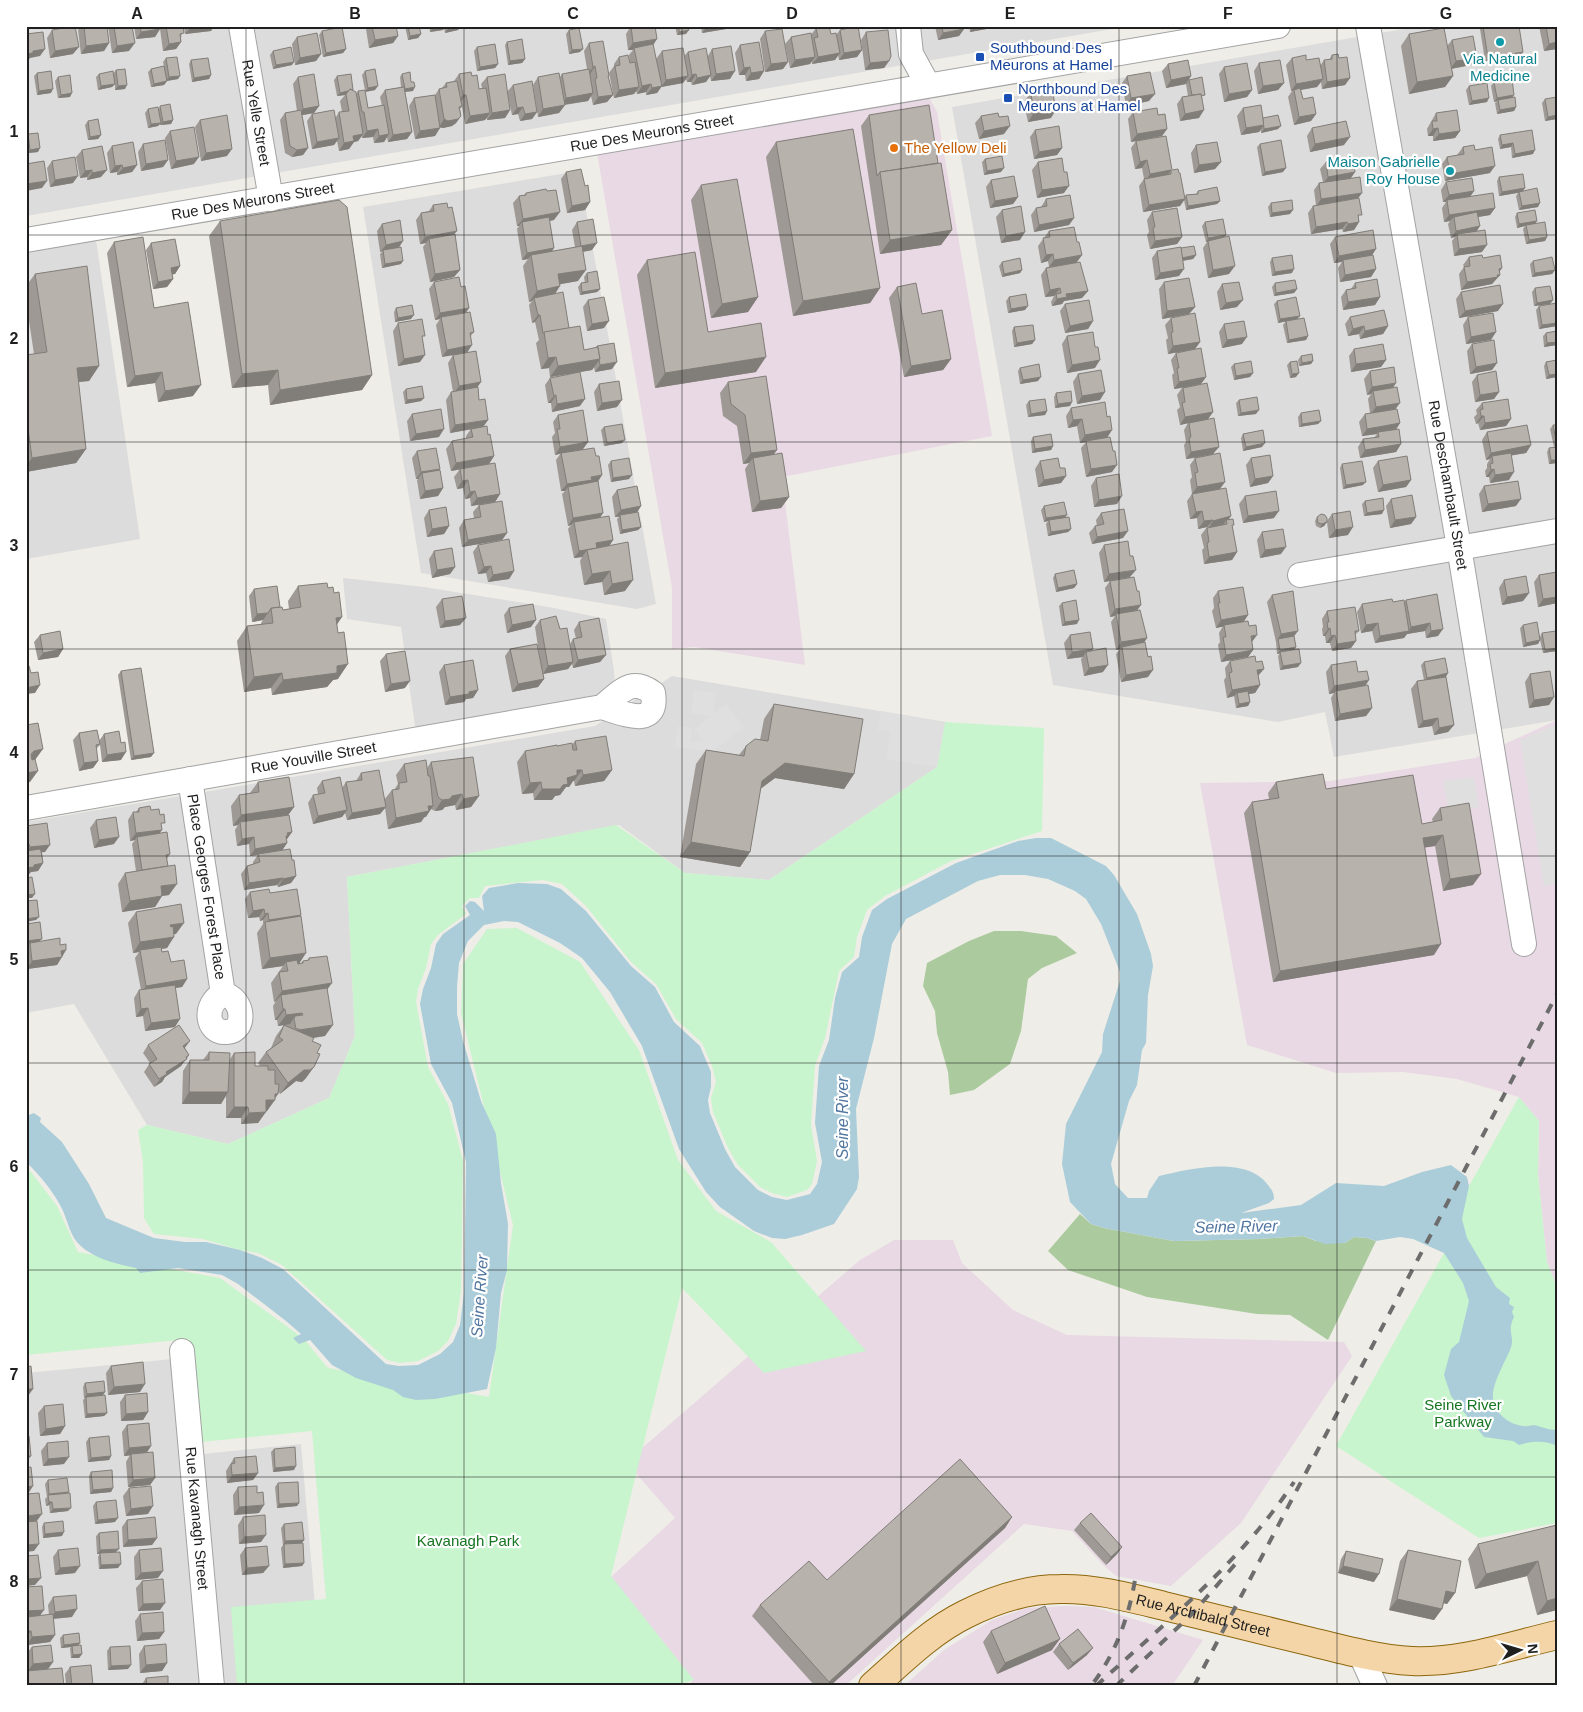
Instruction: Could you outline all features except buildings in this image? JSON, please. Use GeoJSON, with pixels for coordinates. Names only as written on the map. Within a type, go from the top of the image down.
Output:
{"type":"FeatureCollection","features":[{"type":"Feature","properties":{"kind":"main road","name":"Rue Archibald Street"},"geometry":{"type":"LineString","coordinates":[[873,1686],[918,1646],[964,1614],[1014,1596],[1036,1591],[1060,1589],[1088,1590],[1132,1598],[1360,1653],[1411,1661],[1450,1660],[1557,1635]]}},
{"type":"Feature","properties":{"kind":"street","name":"Rue Yelle Street"},"geometry":{"type":"LineString","coordinates":[[241,26],[271,199]]}},
{"type":"Feature","properties":{"kind":"street"},"geometry":{"type":"LineString","coordinates":[[908,26],[911,54],[928,85]]}},
{"type":"Feature","properties":{"kind":"street","name":"Rue Des Meurons Street"},"geometry":{"type":"LineString","coordinates":[[26,240],[1278,26]]}},
{"type":"Feature","properties":{"kind":"street","name":"Rue Deschambault Street"},"geometry":{"type":"LineString","coordinates":[[1368,26],[1459,547],[1524,944]]}},
{"type":"Feature","properties":{"kind":"street"},"geometry":{"type":"LineString","coordinates":[[1300,576],[1557,531]]}},
{"type":"Feature","properties":{"kind":"street","name":"Rue Youville Street"},"geometry":{"type":"LineString","coordinates":[[26,808],[602,707]]}},
{"type":"Feature","properties":{"kind":"street","name":"Place Georges Forest Place"},"geometry":{"type":"LineString","coordinates":[[190,779],[223,994]]}},
{"type":"Feature","properties":{"kind":"street","name":"Rue Kavanagh Street"},"geometry":{"type":"LineString","coordinates":[[182,1351],[212,1686]]}},
{"type":"Feature","properties":{"kind":"street"},"geometry":{"type":"LineString","coordinates":[[1360,1653],[1375,1686]]}},
{"type":"Feature","properties":{"kind":"shaded area"},"geometry":{"type":"Polygon","coordinates":[[[26,26],[1130,26],[26,216],[26,26]]]}},
{"type":"Feature","properties":{"kind":"shaded area"},"geometry":{"type":"Polygon","coordinates":[[[1421,26],[1557,26],[1557,720],[1334,757],[1325,712],[1278,722],[1053,685],[952,107],[1421,26]]]}},
{"type":"Feature","properties":{"kind":"shaded area"},"geometry":{"type":"Polygon","coordinates":[[[926,92],[937,112],[992,436],[782,477],[805,665],[694,647],[672,649],[672,588],[597,153],[926,92]]]}},
{"type":"Feature","properties":{"kind":"shaded area"},"geometry":{"type":"Polygon","coordinates":[[[579,171],[656,604],[637,609],[421,573],[363,207],[579,171]]]}},
{"type":"Feature","properties":{"kind":"shaded area"},"geometry":{"type":"Polygon","coordinates":[[[95,233],[140,539],[26,559],[26,245],[95,233]]]}},
{"type":"Feature","properties":{"kind":"shaded area"},"geometry":{"type":"Polygon","coordinates":[[[343,578],[424,587],[549,607],[606,619],[615,689],[602,701],[416,733],[401,627],[347,619],[343,578]]]}},
{"type":"Feature","properties":{"kind":"shaded area"},"geometry":{"type":"Polygon","coordinates":[[[672,676],[945,722],[937,767],[769,880],[685,873],[619,825],[347,877],[355,1036],[329,1098],[228,1144],[147,1125],[74,1004],[26,1013],[26,822],[595,726],[672,676]]]}},
{"type":"Feature","properties":{"kind":"shaded area"},"geometry":{"type":"Polygon","coordinates":[[[694,690],[716,693],[713,714],[726,704],[744,727],[713,752],[675,747],[678,726],[692,728],[691,742],[702,740],[694,730],[710,716],[691,713],[694,690]]]}},
{"type":"Feature","properties":{"kind":"shaded area"},"geometry":{"type":"Polygon","coordinates":[[[881,711],[945,722],[937,767],[886,759],[890,732],[878,730],[881,711]]]}},
{"type":"Feature","properties":{"kind":"shaded area"},"geometry":{"type":"Polygon","coordinates":[[[1557,720],[1557,1288],[1547,1262],[1538,1175],[1539,1121],[1519,1097],[1457,1079],[1403,1072],[1336,1073],[1247,1045],[1200,783],[1330,781],[1475,758],[1557,720]]]}},
{"type":"Feature","properties":{"kind":"shaded area"},"geometry":{"type":"Polygon","coordinates":[[[1557,724],[1557,883],[1544,886],[1520,740],[1557,724]]]}},
{"type":"Feature","properties":{"kind":"shaded area"},"geometry":{"type":"Polygon","coordinates":[[[1474,777],[1479,807],[1449,812],[1443,781],[1474,777]]]}},
{"type":"Feature","properties":{"kind":"shaded area"},"geometry":{"type":"Polygon","coordinates":[[[894,1240],[953,1240],[962,1263],[1013,1310],[1067,1335],[1344,1342],[1352,1356],[1241,1523],[1171,1586],[1116,1576],[1104,1566],[1072,1531],[1024,1524],[845,1686],[688,1686],[693,1680],[611,1577],[675,1518],[626,1462],[860,1260],[894,1240]]]}},
{"type":"Feature","properties":{"kind":"shaded area"},"geometry":{"type":"Polygon","coordinates":[[[173,1359],[183,1456],[301,1444],[322,1686],[26,1686],[26,1373],[173,1359]]]}},
{"type":"Feature","properties":{"kind":"shaded area"},"geometry":{"type":"Polygon","coordinates":[[[1094,1607],[1203,1640],[1172,1686],[904,1686],[944,1650],[992,1620],[1027,1608],[1094,1607]]]}},
{"type":"Feature","properties":{"kind":"green space"},"geometry":{"type":"Polygon","coordinates":[[[945,722],[1044,728],[1042,831],[951,861],[885,896],[867,910],[857,937],[854,957],[839,971],[825,1038],[815,1066],[811,1125],[817,1161],[812,1184],[807,1190],[787,1197],[772,1193],[760,1187],[738,1165],[728,1148],[713,1112],[711,1098],[716,1082],[712,1066],[702,1043],[676,1019],[656,984],[631,962],[586,906],[562,884],[543,880],[485,886],[479,898],[470,898],[462,906],[466,914],[438,935],[431,944],[426,968],[418,989],[416,1002],[428,1067],[448,1104],[463,1161],[461,1291],[456,1324],[448,1341],[438,1351],[418,1361],[400,1363],[387,1360],[282,1265],[258,1253],[240,1250],[203,1239],[154,1234],[144,1218],[143,1162],[138,1130],[147,1125],[228,1144],[329,1098],[355,1036],[347,877],[616,825],[685,873],[769,880],[937,767],[945,722]]]}},
{"type":"Feature","properties":{"kind":"green space","name":"Kavanagh Park"},"geometry":{"type":"Polygon","coordinates":[[[517,928],[580,962],[639,1050],[678,1160],[716,1211],[771,1242],[866,1351],[764,1373],[682,1288],[611,1576],[694,1680],[674,1686],[237,1686],[231,1607],[326,1599],[312,1431],[201,1442],[189,1339],[26,1355],[26,1169],[31,1172],[57,1206],[78,1252],[220,1278],[303,1338],[328,1368],[489,1397],[513,1225],[461,1013],[463,964],[487,929],[517,928]]]}},
{"type":"Feature","properties":{"kind":"green space"},"geometry":{"type":"Polygon","coordinates":[[[994,931],[1021,931],[1056,936],[1077,953],[1042,968],[1028,979],[1021,1031],[1010,1064],[974,1090],[950,1095],[948,1072],[937,1033],[935,1011],[923,986],[927,963],[969,941],[994,931]]]}},
{"type":"Feature","properties":{"kind":"green space","name":"Seine River Parkway"},"geometry":{"type":"Polygon","coordinates":[[[1519,1097],[1539,1121],[1538,1175],[1547,1262],[1557,1288],[1557,1523],[1479,1538],[1336,1446],[1444,1253],[1469,1186],[1519,1097]]]}},
{"type":"Feature","properties":{"kind":"green space"},"geometry":{"type":"Polygon","coordinates":[[[1080,1214],[1091,1224],[1104,1228],[1174,1241],[1303,1236],[1316,1241],[1345,1243],[1354,1237],[1376,1241],[1328,1340],[1290,1315],[1257,1314],[1147,1297],[1068,1270],[1048,1251],[1080,1214]]]}},
{"type":"Feature","properties":{"kind":"water","name":"Seine River"},"geometry":{"type":"Polygon","coordinates":[[[1051,838],[1106,866],[1114,875],[1137,914],[1151,954],[1153,966],[1148,995],[1146,1043],[1142,1050],[1137,1085],[1129,1101],[1111,1164],[1115,1184],[1128,1198],[1147,1198],[1149,1191],[1159,1176],[1201,1168],[1232,1167],[1246,1170],[1258,1176],[1268,1185],[1273,1192],[1274,1199],[1269,1203],[1241,1213],[1301,1205],[1336,1183],[1384,1186],[1422,1172],[1451,1165],[1467,1177],[1469,1186],[1462,1219],[1467,1238],[1496,1287],[1510,1298],[1509,1304],[1514,1307],[1511,1327],[1512,1345],[1499,1373],[1493,1392],[1494,1403],[1499,1413],[1512,1423],[1557,1430],[1557,1446],[1538,1442],[1519,1445],[1513,1441],[1484,1437],[1451,1396],[1444,1375],[1451,1349],[1459,1342],[1469,1301],[1463,1283],[1444,1253],[1413,1239],[1400,1237],[1376,1241],[1354,1237],[1345,1243],[1325,1244],[1303,1236],[1174,1241],[1091,1224],[1070,1202],[1062,1164],[1066,1124],[1102,1052],[1103,1034],[1120,981],[1120,972],[1101,924],[1086,899],[1075,891],[1048,879],[1025,875],[1000,875],[978,881],[906,919],[892,944],[874,1038],[856,1109],[859,1177],[857,1189],[834,1224],[785,1239],[772,1238],[754,1231],[720,1207],[706,1192],[679,1149],[642,1046],[610,992],[582,958],[560,943],[518,922],[504,921],[484,925],[468,941],[459,963],[457,1014],[481,1101],[496,1134],[501,1183],[508,1224],[507,1270],[501,1293],[496,1348],[487,1389],[435,1399],[416,1400],[403,1397],[393,1390],[356,1378],[332,1365],[310,1340],[299,1344],[293,1338],[301,1334],[238,1284],[222,1275],[178,1268],[140,1273],[136,1268],[102,1259],[79,1245],[70,1230],[57,1199],[45,1182],[26,1162],[26,1116],[34,1113],[41,1118],[40,1122],[62,1142],[89,1184],[106,1218],[154,1238],[185,1242],[206,1242],[240,1250],[262,1258],[283,1269],[386,1364],[399,1366],[418,1365],[440,1354],[453,1342],[460,1325],[464,1293],[466,1162],[452,1103],[431,1064],[420,1004],[436,944],[443,934],[470,915],[465,906],[470,901],[475,902],[484,911],[482,896],[489,888],[518,883],[547,884],[561,889],[586,911],[631,966],[655,987],[674,1022],[700,1046],[711,1072],[711,1087],[708,1100],[710,1113],[725,1149],[735,1167],[758,1190],[772,1197],[787,1200],[810,1194],[817,1184],[822,1162],[815,1123],[819,1066],[829,1040],[835,998],[842,972],[859,957],[862,937],[872,910],[887,899],[956,863],[1018,841],[1051,838]]]}},
{"type":"Feature","properties":{"kind":"railway"},"geometry":{"type":"LineString","coordinates":[[1194,1686],[1557,994]]}},
{"type":"Feature","properties":{"kind":"railway"},"geometry":{"type":"LineString","coordinates":[[1096,1686],[1202,1590],[1251,1538],[1294,1482]]}},
{"type":"Feature","properties":{"kind":"railway"},"geometry":{"type":"LineString","coordinates":[[1116,1686],[1193,1613],[1238,1561]]}},
{"type":"Feature","properties":{"kind":"railway"},"geometry":{"type":"LineString","coordinates":[[1094,1682],[1115,1646],[1129,1607],[1135,1580]]}},
{"type":"Feature","properties":{"kind":"place","name":"Via Natural Medicine"},"geometry":{"type":"Point","coordinates":[1500,42]}},
{"type":"Feature","properties":{"kind":"place","name":"Southbound Des Meurons at Hamel"},"geometry":{"type":"Point","coordinates":[980,57]}},
{"type":"Feature","properties":{"kind":"place","name":"Northbound Des Meurons at Hamel"},"geometry":{"type":"Point","coordinates":[1008,98]}},
{"type":"Feature","properties":{"kind":"place","name":"The Yellow Deli"},"geometry":{"type":"Point","coordinates":[894,148]}},
{"type":"Feature","properties":{"kind":"place","name":"Maison Gabrielle Roy House"},"geometry":{"type":"Point","coordinates":[1450,171]}}]}
